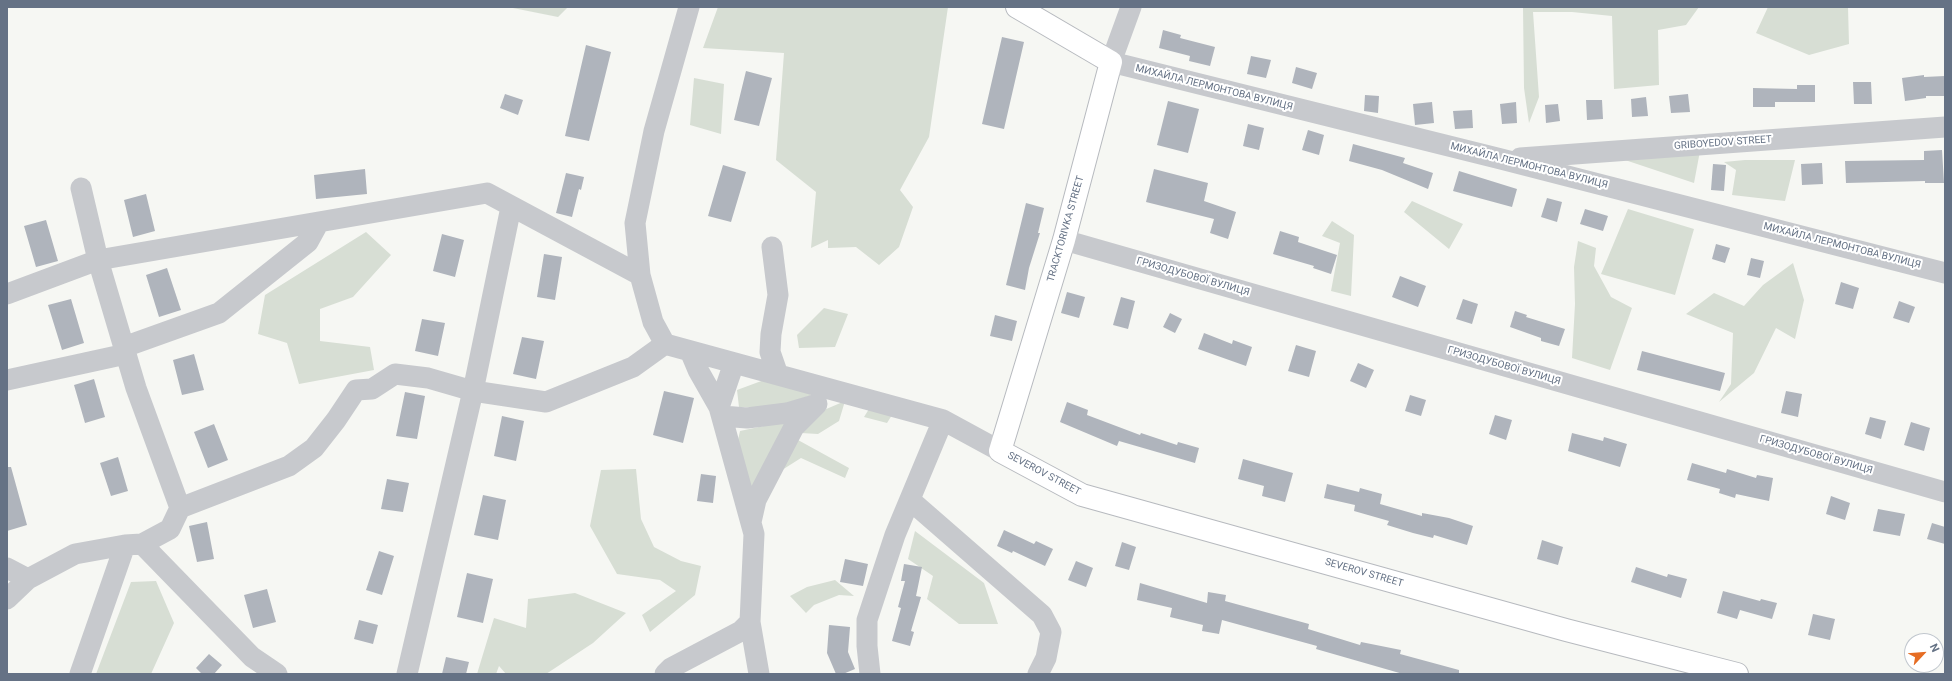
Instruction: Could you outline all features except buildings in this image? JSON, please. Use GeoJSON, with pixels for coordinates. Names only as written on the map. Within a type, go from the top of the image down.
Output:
{"type":"FeatureCollection","features":[{"type":"Feature","properties":{"kind":"main road"},"geometry":{"type":"LineString","coordinates":[[1017,7],[1111,62]]}},
{"type":"Feature","properties":{"kind":"main road","name":"TRACKTORIVKA STREET"},"geometry":{"type":"LineString","coordinates":[[1000,451],[1064,240],[1111,62]]}},
{"type":"Feature","properties":{"kind":"main road","name":"SEVEROV STREET"},"geometry":{"type":"LineString","coordinates":[[1000,451],[1082,495],[1559,627],[1737,674]]}},
{"type":"Feature","properties":{"kind":"street"},"geometry":{"type":"LineString","coordinates":[[689,7],[654,131],[635,223],[640,275],[653,322],[665,344],[943,420],[1000,451]]}},
{"type":"Feature","properties":{"kind":"street","name":"TRACKTORIVKA STREET"},"geometry":{"type":"LineString","coordinates":[[1111,62],[1131,7]]}},
{"type":"Feature","properties":{"kind":"street","name":"МИХАЙЛА ЛЕРМОНТОВА ВУЛИЦЯ"},"geometry":{"type":"LineString","coordinates":[[1111,62],[1502,159],[1945,272]]}},
{"type":"Feature","properties":{"kind":"street","name":"GRIBOYEDOV STREET"},"geometry":{"type":"LineString","coordinates":[[1502,159],[1945,127]]}},
{"type":"Feature","properties":{"kind":"street"},"geometry":{"type":"LineString","coordinates":[[81,188],[98,260],[136,388],[180,508]]}},
{"type":"Feature","properties":{"kind":"street"},"geometry":{"type":"LineString","coordinates":[[7,294],[98,260],[487,193],[640,275]]}},
{"type":"Feature","properties":{"kind":"street"},"geometry":{"type":"LineString","coordinates":[[407,674],[473,391],[511,207]]}},
{"type":"Feature","properties":{"kind":"street"},"geometry":{"type":"LineString","coordinates":[[7,380],[125,351],[219,313],[308,242],[319,222]]}},
{"type":"Feature","properties":{"kind":"street","name":"ГРИЗОДУБОВОЇ ВУЛИЦЯ"},"geometry":{"type":"LineString","coordinates":[[1064,240],[1945,492]]}},
{"type":"Feature","properties":{"kind":"street"},"geometry":{"type":"LineString","coordinates":[[772,247],[778,295],[771,334],[770,352],[778,375]]}},
{"type":"Feature","properties":{"kind":"street"},"geometry":{"type":"LineString","coordinates":[[7,598],[28,579],[75,554],[133,544],[170,529],[180,508],[289,466],[314,448],[356,390],[372,389],[395,374],[428,378],[473,391],[546,402],[633,368],[665,344]]}},
{"type":"Feature","properties":{"kind":"street"},"geometry":{"type":"LineString","coordinates":[[690,351],[698,370],[720,411],[754,534],[750,622],[760,674]]}},
{"type":"Feature","properties":{"kind":"street"},"geometry":{"type":"LineString","coordinates":[[720,411],[734,363]]}},
{"type":"Feature","properties":{"kind":"street"},"geometry":{"type":"LineString","coordinates":[[720,411],[747,418],[787,413],[847,393]]}},
{"type":"Feature","properties":{"kind":"street"},"geometry":{"type":"LineString","coordinates":[[751,522],[756,500],[794,428],[817,404]]}},
{"type":"Feature","properties":{"kind":"street"},"geometry":{"type":"LineString","coordinates":[[870,674],[867,646],[867,620],[895,535],[943,420]]}},
{"type":"Feature","properties":{"kind":"street"},"geometry":{"type":"LineString","coordinates":[[910,500],[1042,615],[1051,632],[1046,658],[1038,674]]}},
{"type":"Feature","properties":{"kind":"street"},"geometry":{"type":"LineString","coordinates":[[80,674],[133,544]]}},
{"type":"Feature","properties":{"kind":"street"},"geometry":{"type":"LineString","coordinates":[[133,544],[252,657],[277,674]]}},
{"type":"Feature","properties":{"kind":"street"},"geometry":{"type":"LineString","coordinates":[[7,568],[28,579]]}},
{"type":"Feature","properties":{"kind":"street"},"geometry":{"type":"LineString","coordinates":[[665,674],[671,668],[741,631],[750,622]]}},
{"type":"Feature","properties":{"kind":"shaded area"},"geometry":{"type":"Polygon","coordinates":[[[508,7],[568,7],[558,17],[508,7]]]}},
{"type":"Feature","properties":{"kind":"shaded area"},"geometry":{"type":"Polygon","coordinates":[[[718,7],[948,7],[929,137],[900,190],[913,207],[899,247],[879,265],[856,247],[828,248],[828,240],[811,248],[816,192],[776,160],[784,53],[703,48],[718,7]]]}},
{"type":"Feature","properties":{"kind":"shaded area"},"geometry":{"type":"Polygon","coordinates":[[[1523,7],[1699,7],[1686,25],[1658,30],[1659,85],[1614,89],[1612,16],[1572,12],[1533,12],[1539,97],[1529,123],[1524,88],[1523,7]]]}},
{"type":"Feature","properties":{"kind":"shaded area"},"geometry":{"type":"Polygon","coordinates":[[[1768,7],[1848,7],[1849,44],[1809,55],[1756,33],[1768,7]]]}},
{"type":"Feature","properties":{"kind":"shaded area"},"geometry":{"type":"Polygon","coordinates":[[[694,78],[724,84],[721,134],[690,125],[694,78]]]}},
{"type":"Feature","properties":{"kind":"shaded area"},"geometry":{"type":"Polygon","coordinates":[[[1700,151],[1694,183],[1616,157],[1700,151]]]}},
{"type":"Feature","properties":{"kind":"shaded area"},"geometry":{"type":"Polygon","coordinates":[[[1745,160],[1795,160],[1785,201],[1732,195],[1736,170],[1724,162],[1745,160]]]}},
{"type":"Feature","properties":{"kind":"shaded area"},"geometry":{"type":"Polygon","coordinates":[[[1412,201],[1463,224],[1449,249],[1404,212],[1412,201]]]}},
{"type":"Feature","properties":{"kind":"shaded area"},"geometry":{"type":"Polygon","coordinates":[[[1628,209],[1694,229],[1675,295],[1601,274],[1628,209]]]}},
{"type":"Feature","properties":{"kind":"shaded area"},"geometry":{"type":"Polygon","coordinates":[[[1332,221],[1354,235],[1351,296],[1331,291],[1340,243],[1322,236],[1332,221]]]}},
{"type":"Feature","properties":{"kind":"shaded area"},"geometry":{"type":"Polygon","coordinates":[[[366,232],[391,255],[353,297],[320,309],[320,341],[370,347],[374,370],[299,384],[287,343],[258,334],[265,295],[366,232]]]}},
{"type":"Feature","properties":{"kind":"shaded area"},"geometry":{"type":"Polygon","coordinates":[[[1578,241],[1596,248],[1594,266],[1611,297],[1632,308],[1610,370],[1572,358],[1575,304],[1574,267],[1578,241]]]}},
{"type":"Feature","properties":{"kind":"shaded area"},"geometry":{"type":"Polygon","coordinates":[[[1793,263],[1804,300],[1795,339],[1776,328],[1754,373],[1719,402],[1731,384],[1733,333],[1686,314],[1714,293],[1744,306],[1763,285],[1793,263]]]}},
{"type":"Feature","properties":{"kind":"shaded area"},"geometry":{"type":"Polygon","coordinates":[[[824,308],[848,314],[835,347],[799,348],[797,335],[824,308]]]}},
{"type":"Feature","properties":{"kind":"shaded area"},"geometry":{"type":"Polygon","coordinates":[[[764,380],[813,395],[770,408],[739,407],[737,390],[764,380]]]}},
{"type":"Feature","properties":{"kind":"shaded area"},"geometry":{"type":"Polygon","coordinates":[[[845,401],[839,421],[818,434],[801,433],[817,413],[845,401]]]}},
{"type":"Feature","properties":{"kind":"shaded area"},"geometry":{"type":"Polygon","coordinates":[[[869,409],[892,415],[887,423],[864,417],[869,409]]]}},
{"type":"Feature","properties":{"kind":"shaded area"},"geometry":{"type":"Polygon","coordinates":[[[787,421],[750,498],[736,449],[740,431],[787,421]]]}},
{"type":"Feature","properties":{"kind":"shaded area"},"geometry":{"type":"Polygon","coordinates":[[[798,440],[849,468],[845,478],[801,458],[782,470],[798,440]]]}},
{"type":"Feature","properties":{"kind":"shaded area"},"geometry":{"type":"Polygon","coordinates":[[[636,469],[641,519],[654,547],[681,561],[701,566],[695,595],[650,632],[642,615],[676,591],[660,580],[617,574],[590,526],[601,470],[636,469]]]}},
{"type":"Feature","properties":{"kind":"shaded area"},"geometry":{"type":"Polygon","coordinates":[[[915,531],[984,583],[998,624],[959,624],[927,599],[933,576],[908,559],[915,531]]]}},
{"type":"Feature","properties":{"kind":"shaded area"},"geometry":{"type":"Polygon","coordinates":[[[835,580],[854,596],[839,595],[814,605],[806,613],[790,596],[807,587],[835,580]]]}},
{"type":"Feature","properties":{"kind":"shaded area"},"geometry":{"type":"Polygon","coordinates":[[[156,581],[174,623],[151,674],[96,674],[131,582],[156,581]]]}},
{"type":"Feature","properties":{"kind":"shaded area"},"geometry":{"type":"Polygon","coordinates":[[[575,593],[626,613],[593,643],[546,674],[506,674],[499,666],[496,674],[477,674],[494,618],[526,628],[528,599],[575,593]]]}}]}
